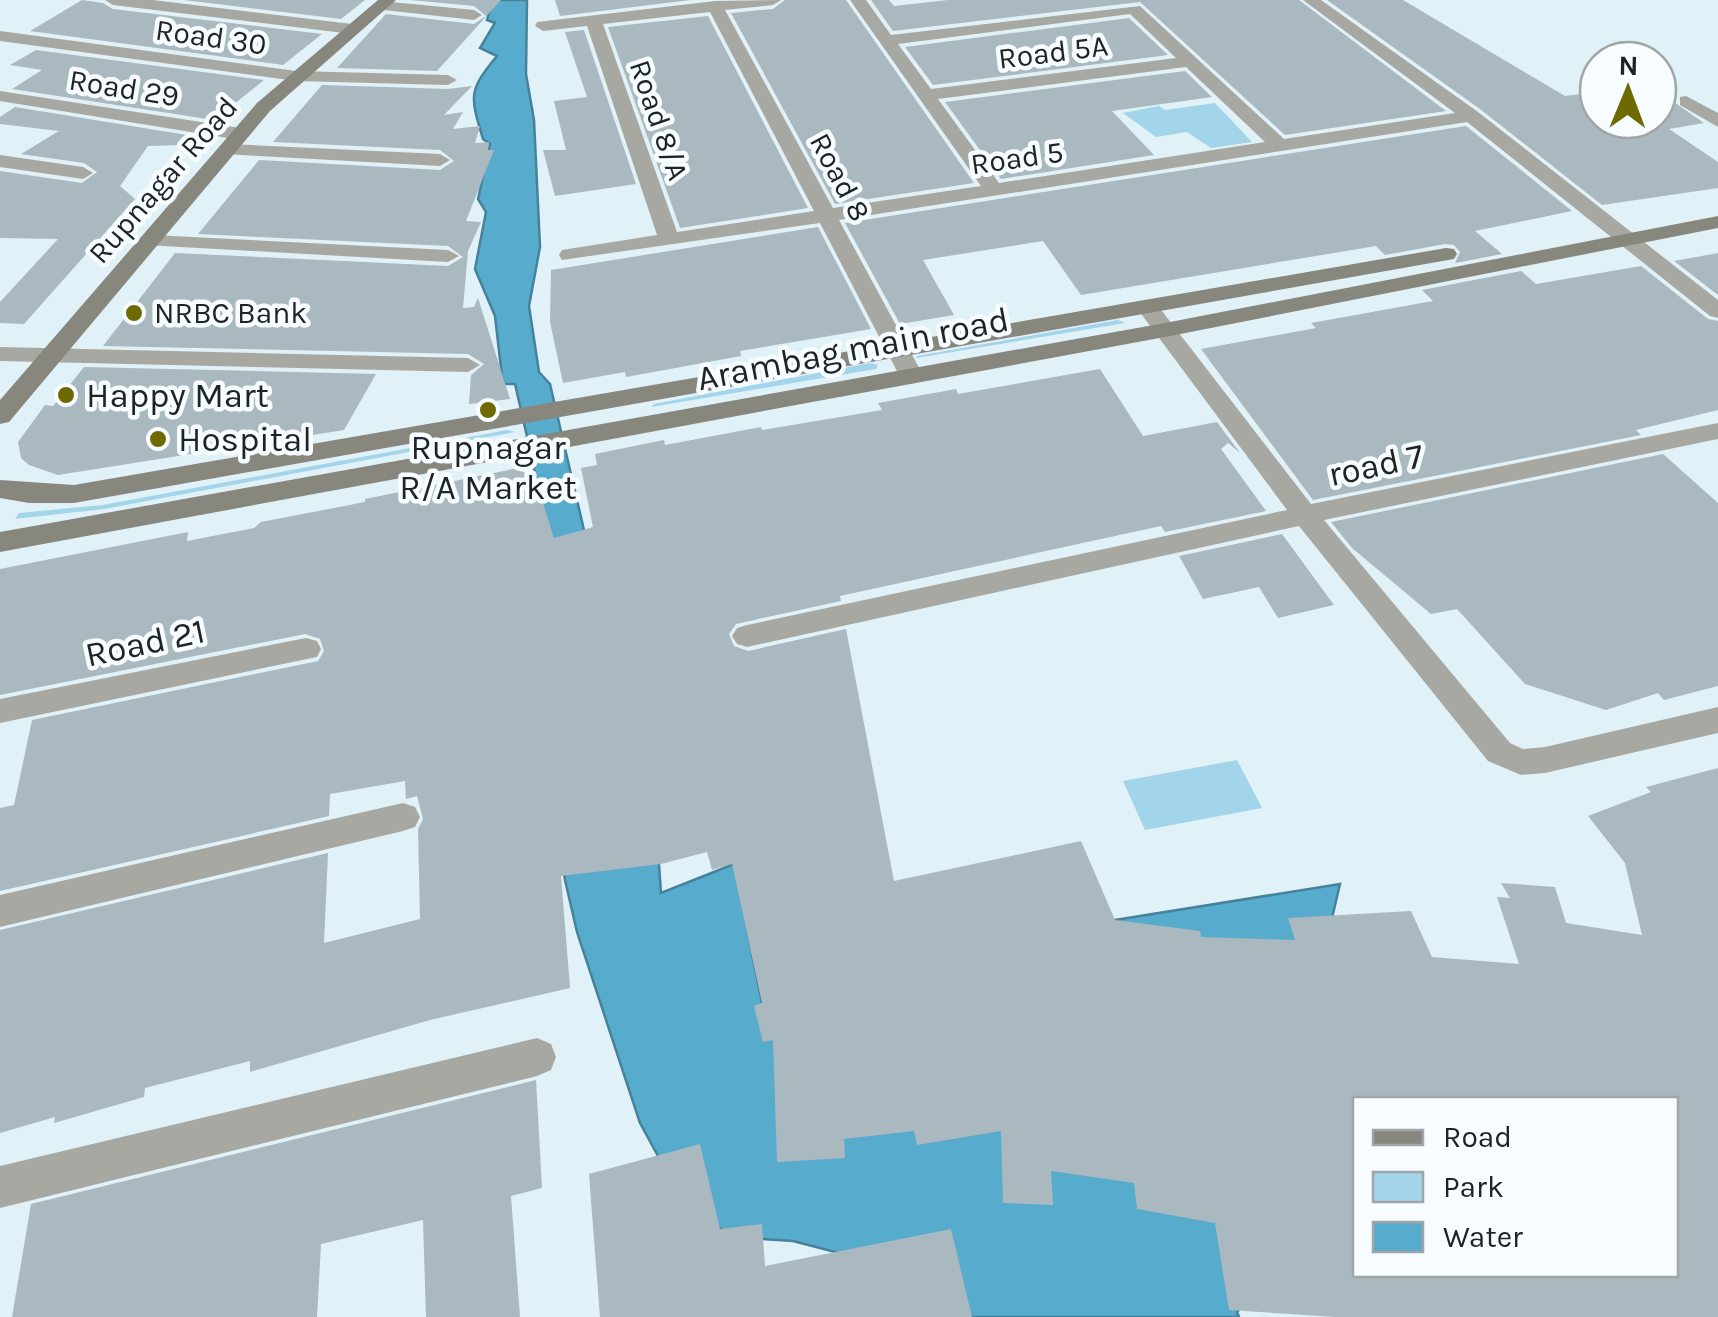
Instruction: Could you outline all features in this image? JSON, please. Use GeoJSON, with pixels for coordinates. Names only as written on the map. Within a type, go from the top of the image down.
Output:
{"type":"FeatureCollection","features":[{"type":"Feature","properties":{"kind":"street"},"geometry":{"type":"LineString","coordinates":[[113,0],[352,29]]}},
{"type":"Feature","properties":{"kind":"street"},"geometry":{"type":"LineString","coordinates":[[542,26],[773,0]]}},
{"type":"Feature","properties":{"kind":"street"},"geometry":{"type":"LineString","coordinates":[[858,0],[996,192]]}},
{"type":"Feature","properties":{"kind":"street"},"geometry":{"type":"LineString","coordinates":[[1311,0],[1471,116],[1718,311]]}},
{"type":"Feature","properties":{"kind":"street"},"geometry":{"type":"LineString","coordinates":[[385,3],[474,15]]}},
{"type":"Feature","properties":{"kind":"street","name":"Rupnagar Road"},"geometry":{"type":"LineString","coordinates":[[0,416],[296,76],[385,3]]}},
{"type":"Feature","properties":{"kind":"street","name":"Road 8"},"geometry":{"type":"LineString","coordinates":[[714,6],[911,375]]}},
{"type":"Feature","properties":{"kind":"street"},"geometry":{"type":"LineString","coordinates":[[888,40],[1138,11],[1186,62],[1281,148]]}},
{"type":"Feature","properties":{"kind":"street","name":"Road 8/A"},"geometry":{"type":"LineString","coordinates":[[593,20],[669,240]]}},
{"type":"Feature","properties":{"kind":"street","name":"Road 30"},"geometry":{"type":"LineString","coordinates":[[0,36],[296,76],[448,80]]}},
{"type":"Feature","properties":{"kind":"street","name":"Road 5A"},"geometry":{"type":"LineString","coordinates":[[927,96],[1186,62]]}},
{"type":"Feature","properties":{"kind":"street","name":"Road 29"},"geometry":{"type":"LineString","coordinates":[[0,96],[235,142],[440,160]]}},
{"type":"Feature","properties":{"kind":"street"},"geometry":{"type":"LineString","coordinates":[[1686,101],[1718,121]]}},
{"type":"Feature","properties":{"kind":"street","name":"Road 5"},"geometry":{"type":"LineString","coordinates":[[570,256],[1471,116]]}},
{"type":"Feature","properties":{"kind":"street"},"geometry":{"type":"LineString","coordinates":[[0,161],[84,173]]}},
{"type":"Feature","properties":{"kind":"street","name":"Arambag main road"},"geometry":{"type":"LineString","coordinates":[[0,542],[1165,330],[1614,232],[1718,205]]}},
{"type":"Feature","properties":{"kind":"street","name":"Arambag main road"},"geometry":{"type":"LineString","coordinates":[[0,489],[29,494],[74,494],[897,348],[1614,232],[1718,222]]}},
{"type":"Feature","properties":{"kind":"street"},"geometry":{"type":"LineString","coordinates":[[153,240],[448,256]]}},
{"type":"Feature","properties":{"kind":"street","name":"road 7"},"geometry":{"type":"LineString","coordinates":[[1147,307],[1305,515],[1718,430]]}},
{"type":"Feature","properties":{"kind":"street"},"geometry":{"type":"LineString","coordinates":[[0,354],[53,352],[468,365]]}},
{"type":"Feature","properties":{"kind":"street"},"geometry":{"type":"LineString","coordinates":[[578,406],[584,437]]}},
{"type":"Feature","properties":{"kind":"street"},"geometry":{"type":"LineString","coordinates":[[747,636],[1305,515],[1499,752],[1522,762],[1545,760],[1718,720]]}},
{"type":"Feature","properties":{"kind":"street","name":"Road 21"},"geometry":{"type":"LineString","coordinates":[[0,711],[306,649]]}},
{"type":"Feature","properties":{"kind":"street"},"geometry":{"type":"LineString","coordinates":[[0,910],[403,817]]}},
{"type":"Feature","properties":{"kind":"street"},"geometry":{"type":"LineString","coordinates":[[0,1188],[537,1057]]}},
{"type":"Feature","properties":{"kind":"green space"},"geometry":{"type":"Polygon","coordinates":[[[1215,103],[1252,142],[1211,148],[1187,132],[1156,137],[1123,113],[1159,106],[1165,110],[1215,103]]]}},
{"type":"Feature","properties":{"kind":"green space"},"geometry":{"type":"Polygon","coordinates":[[[1118,320],[1125,323],[916,358],[917,356],[1118,320]]]}},
{"type":"Feature","properties":{"kind":"green space"},"geometry":{"type":"Polygon","coordinates":[[[870,363],[878,365],[876,369],[651,407],[654,404],[870,363]]]}},
{"type":"Feature","properties":{"kind":"green space"},"geometry":{"type":"Polygon","coordinates":[[[507,430],[515,432],[104,509],[15,519],[19,513],[103,505],[507,430]]]}},
{"type":"Feature","properties":{"kind":"green space"},"geometry":{"type":"Polygon","coordinates":[[[1237,760],[1262,808],[1145,830],[1123,781],[1237,760]]]}},
{"type":"Feature","properties":{"kind":"water"},"geometry":{"type":"Polygon","coordinates":[[[493,0],[527,0],[526,74],[534,120],[540,247],[529,306],[539,372],[550,384],[587,543],[653,777],[661,893],[734,864],[762,1003],[901,976],[1115,920],[1340,884],[1329,931],[1278,1268],[1237,1312],[1239,1317],[936,1317],[862,1259],[793,1241],[734,1237],[686,1207],[640,1123],[577,932],[556,825],[535,546],[534,467],[515,384],[504,384],[502,377],[495,316],[475,269],[486,212],[478,199],[490,144],[483,139],[474,94],[497,56],[480,48],[495,23],[487,20],[493,0]]]}},
{"type":"Feature","properties":{"kind":"building"},"geometry":{"type":"Polygon","coordinates":[[[82,0],[113,9],[322,34],[283,65],[30,31],[82,0]]]}},
{"type":"Feature","properties":{"kind":"building"},"geometry":{"type":"Polygon","coordinates":[[[184,0],[365,0],[341,19],[184,0]]]}},
{"type":"Feature","properties":{"kind":"building"},"geometry":{"type":"Polygon","coordinates":[[[410,0],[501,0],[437,71],[337,68],[386,14],[474,24],[486,16],[474,6],[410,0]]]}},
{"type":"Feature","properties":{"kind":"building"},"geometry":{"type":"Polygon","coordinates":[[[555,0],[691,0],[560,16],[555,0]]]}},
{"type":"Feature","properties":{"kind":"building"},"geometry":{"type":"Polygon","coordinates":[[[785,0],[846,0],[974,183],[835,204],[731,13],[773,9],[785,0]]]}},
{"type":"Feature","properties":{"kind":"building"},"geometry":{"type":"Polygon","coordinates":[[[871,0],[889,0],[894,6],[948,0],[1299,0],[1446,111],[1285,135],[1140,2],[893,31],[871,0]]]}},
{"type":"Feature","properties":{"kind":"building"},"geometry":{"type":"Polygon","coordinates":[[[1327,0],[1403,0],[1565,96],[1578,94],[1578,140],[1678,140],[1678,135],[1718,162],[1718,188],[1602,205],[1480,109],[1327,0]]]}},
{"type":"Feature","properties":{"kind":"building"},"geometry":{"type":"Polygon","coordinates":[[[708,16],[808,208],[680,228],[608,27],[708,16]]]}},
{"type":"Feature","properties":{"kind":"building"},"geometry":{"type":"Polygon","coordinates":[[[1129,18],[1168,55],[933,85],[905,47],[1129,18]]]}},
{"type":"Feature","properties":{"kind":"building"},"geometry":{"type":"Polygon","coordinates":[[[584,30],[636,184],[555,196],[543,150],[566,150],[554,101],[587,97],[565,32],[584,30]]]}},
{"type":"Feature","properties":{"kind":"building"},"geometry":{"type":"Polygon","coordinates":[[[36,50],[264,80],[214,120],[12,89],[42,70],[10,65],[36,50]]]}},
{"type":"Feature","properties":{"kind":"building"},"geometry":{"type":"Polygon","coordinates":[[[1185,71],[1212,97],[1112,111],[1154,155],[1001,179],[945,102],[1185,71]]]}},
{"type":"Feature","properties":{"kind":"building"},"geometry":{"type":"Polygon","coordinates":[[[322,85],[448,89],[472,86],[444,115],[463,112],[453,129],[480,126],[475,143],[489,142],[488,150],[494,150],[466,221],[481,222],[468,251],[463,308],[474,307],[478,298],[510,399],[469,404],[471,375],[484,364],[468,354],[103,346],[175,253],[448,266],[463,257],[448,246],[198,234],[259,160],[440,170],[454,161],[440,150],[273,142],[322,85]]]}},
{"type":"Feature","properties":{"kind":"building"},"geometry":{"type":"Polygon","coordinates":[[[1678,105],[1704,123],[1678,127],[1678,105]]]}},
{"type":"Feature","properties":{"kind":"building"},"geometry":{"type":"Polygon","coordinates":[[[15,107],[193,136],[182,145],[148,146],[120,186],[135,199],[24,324],[0,323],[0,302],[58,239],[0,238],[0,171],[82,183],[97,172],[84,163],[21,154],[59,131],[0,124],[0,117],[15,107]]]}},
{"type":"Feature","properties":{"kind":"building"},"geometry":{"type":"Polygon","coordinates":[[[1466,126],[1572,211],[1475,231],[1502,254],[1404,273],[1455,263],[1460,252],[1454,245],[1445,244],[1385,255],[1376,246],[1081,295],[1043,241],[923,260],[954,315],[900,324],[845,223],[1466,126]]]}},
{"type":"Feature","properties":{"kind":"building"},"geometry":{"type":"Polygon","coordinates":[[[818,227],[871,329],[740,351],[741,356],[626,377],[625,372],[563,383],[550,322],[551,270],[818,227]]]}},
{"type":"Feature","properties":{"kind":"building"},"geometry":{"type":"Polygon","coordinates":[[[1718,253],[1718,295],[1674,261],[1718,253]]]}},
{"type":"Feature","properties":{"kind":"building"},"geometry":{"type":"Polygon","coordinates":[[[1641,266],[1708,319],[1718,321],[1718,410],[1636,430],[1641,435],[1313,500],[1201,349],[1316,328],[1311,323],[1433,301],[1422,290],[1521,271],[1536,284],[1641,266]]]}},
{"type":"Feature","properties":{"kind":"building"},"geometry":{"type":"Polygon","coordinates":[[[84,367],[376,374],[344,430],[58,475],[29,465],[21,458],[18,442],[45,405],[53,406],[84,367]]]}},
{"type":"Feature","properties":{"kind":"building"},"geometry":{"type":"Polygon","coordinates":[[[1100,369],[1143,436],[1217,422],[1240,453],[1228,443],[1221,449],[1266,511],[1165,532],[1161,526],[840,596],[841,601],[736,624],[729,634],[734,646],[748,651],[846,629],[894,881],[1081,841],[1115,920],[1200,931],[1201,937],[1295,940],[1288,918],[1411,911],[1432,957],[1519,964],[1497,897],[1510,898],[1501,883],[1555,887],[1566,923],[1642,935],[1625,863],[1588,816],[1651,792],[1646,787],[1718,768],[1718,1317],[1335,1317],[1229,1310],[1215,1223],[1137,1209],[1134,1183],[1051,1171],[1053,1205],[1003,1203],[1001,1131],[917,1145],[914,1131],[844,1139],[845,1158],[777,1162],[773,1040],[763,1042],[754,1006],[762,1003],[732,864],[712,870],[707,852],[661,864],[561,876],[570,988],[430,1020],[250,1072],[250,1061],[145,1088],[144,1097],[54,1123],[55,1117],[0,1133],[0,930],[328,853],[324,943],[420,919],[418,829],[423,819],[417,796],[406,799],[405,781],[330,794],[329,816],[0,891],[0,808],[14,805],[32,720],[318,661],[324,651],[320,639],[305,634],[0,695],[0,569],[188,532],[187,541],[254,528],[261,522],[523,467],[525,479],[535,477],[554,538],[593,527],[581,468],[597,465],[595,454],[664,440],[665,445],[882,410],[878,403],[956,389],[958,394],[1100,369]]]}},
{"type":"Feature","properties":{"kind":"building"},"geometry":{"type":"Polygon","coordinates":[[[1663,454],[1718,503],[1718,686],[1664,700],[1658,693],[1606,710],[1525,684],[1457,609],[1431,614],[1352,548],[1331,522],[1663,454]]]}},
{"type":"Feature","properties":{"kind":"building"},"geometry":{"type":"Polygon","coordinates":[[[1282,534],[1334,605],[1278,618],[1259,587],[1203,599],[1179,556],[1282,534]]]}},
{"type":"Feature","properties":{"kind":"building"},"geometry":{"type":"Polygon","coordinates":[[[536,1080],[542,1188],[511,1196],[520,1317],[426,1317],[423,1220],[321,1244],[317,1317],[12,1317],[31,1204],[536,1080]]]}},
{"type":"Feature","properties":{"kind":"building"},"geometry":{"type":"Polygon","coordinates":[[[700,1144],[720,1229],[762,1224],[765,1266],[951,1229],[972,1317],[600,1317],[589,1174],[700,1144]]]}},
{"type":"Feature","properties":{"kind":"place","name":"NRBC Bank"},"geometry":{"type":"Point","coordinates":[134,313]}},
{"type":"Feature","properties":{"kind":"place","name":"Happy Mart"},"geometry":{"type":"Point","coordinates":[66,395]}},
{"type":"Feature","properties":{"kind":"place","name":"Rupnagar R/A Market"},"geometry":{"type":"Point","coordinates":[488,410]}},
{"type":"Feature","properties":{"kind":"place","name":"Hospital"},"geometry":{"type":"Point","coordinates":[158,439]}}]}
